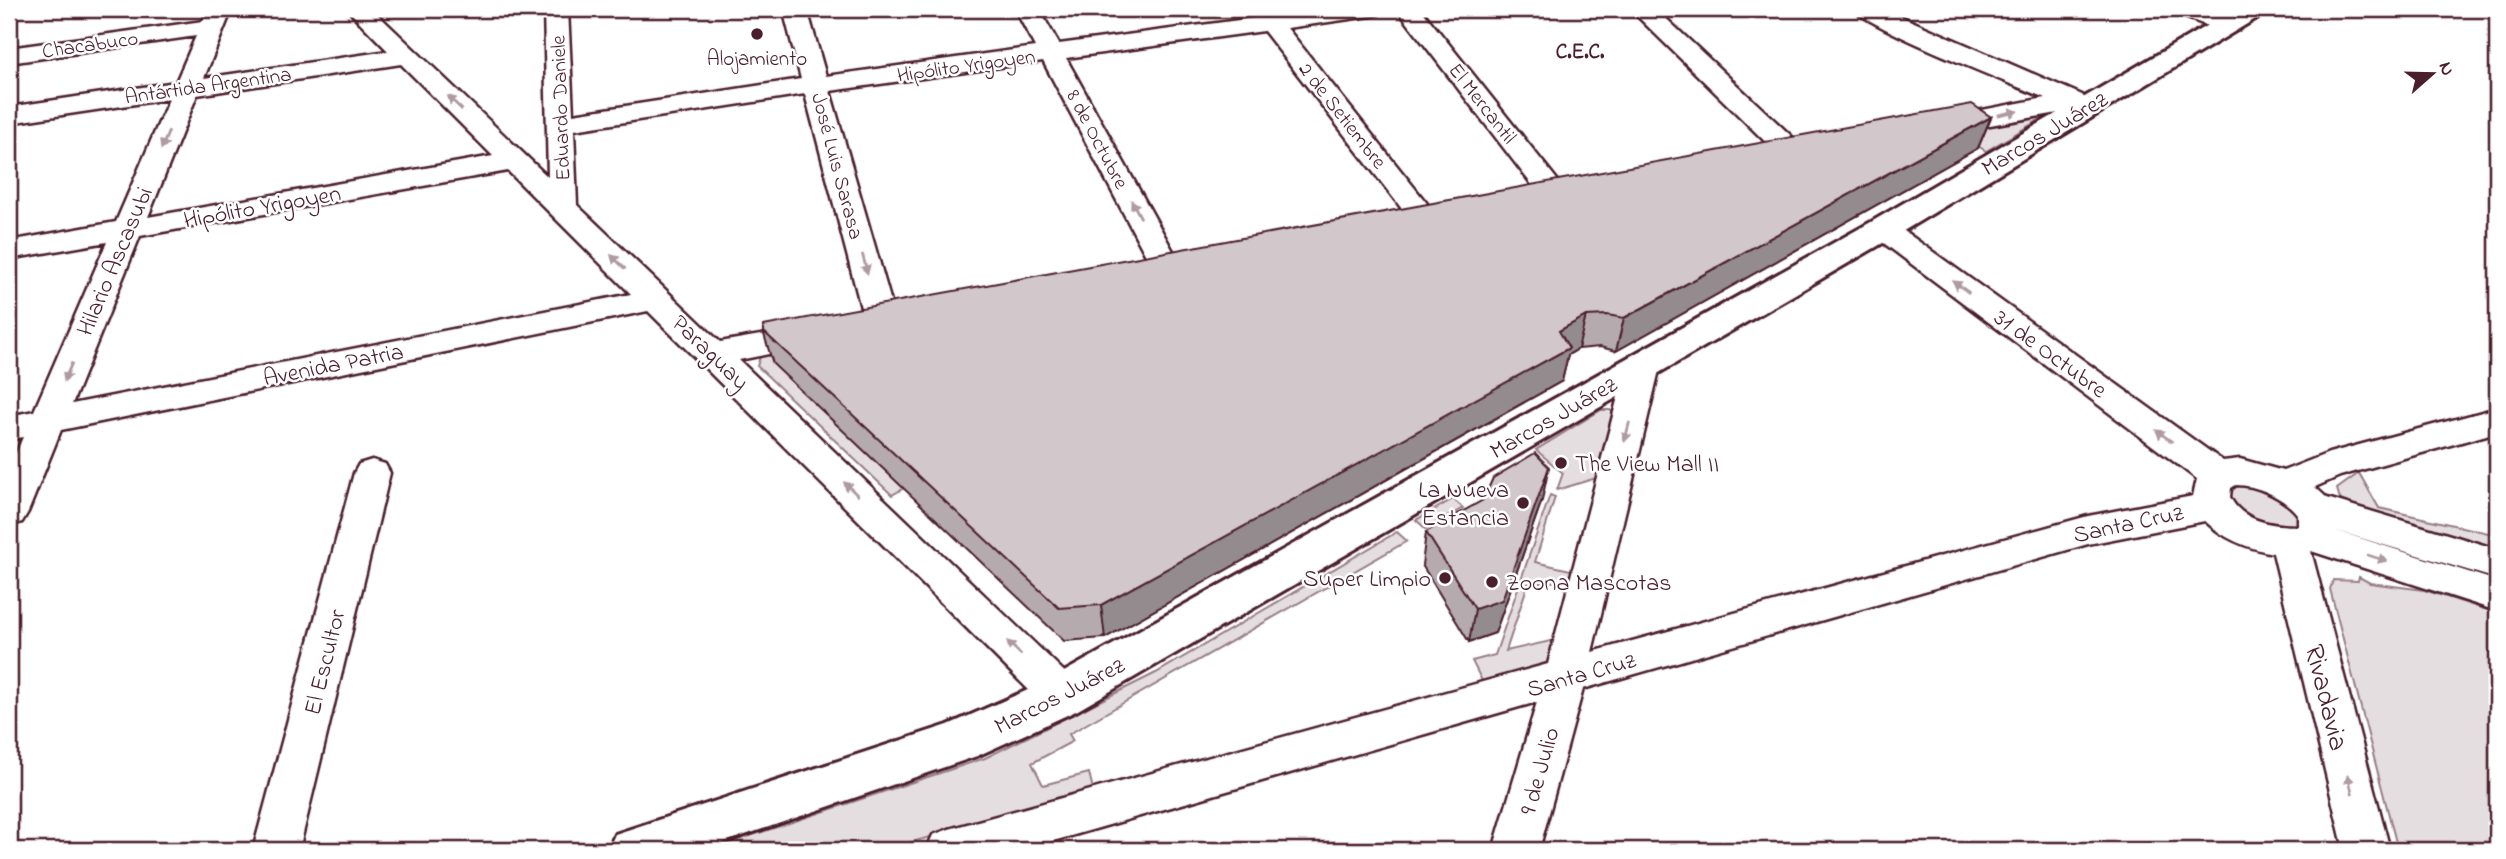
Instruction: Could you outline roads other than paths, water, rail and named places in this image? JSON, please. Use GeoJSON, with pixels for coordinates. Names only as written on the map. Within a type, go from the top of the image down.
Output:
{"type":"FeatureCollection","features":[{"type":"Feature","properties":{"kind":"main road","name":"Marcos Juárez"},"geometry":{"type":"LineString","coordinates":[[634,850],[960,742],[1062,696],[1883,229],[2081,104],[2239,17]]}},
{"type":"Feature","properties":{"kind":"street","name":"Paraguay"},"geometry":{"type":"LineString","coordinates":[[359,9],[1062,696]]}},
{"type":"Feature","properties":{"kind":"street","name":"Eduardo Daniele"},"geometry":{"type":"LineString","coordinates":[[556,9],[563,208]]}},
{"type":"Feature","properties":{"kind":"street","name":"José Luis Sarasa"},"geometry":{"type":"LineString","coordinates":[[713,354],[872,325],[816,85],[795,9]]}},
{"type":"Feature","properties":{"kind":"street","name":"8 de Octubre"},"geometry":{"type":"LineString","coordinates":[[1027,9],[1168,270]]}},
{"type":"Feature","properties":{"kind":"street","name":"Hipólito Yrigoyen"},"geometry":{"type":"LineString","coordinates":[[561,124],[1051,53],[1265,15],[1371,9]]}},
{"type":"Feature","properties":{"kind":"street","name":"El Mercantil"},"geometry":{"type":"LineString","coordinates":[[1409,9],[1556,197]]}},
{"type":"Feature","properties":{"kind":"street"},"geometry":{"type":"LineString","coordinates":[[1642,9],[1806,151],[1754,160]]}},
{"type":"Feature","properties":{"kind":"street"},"geometry":{"type":"LineString","coordinates":[[1866,9],[1897,25],[2081,104]]}},
{"type":"Feature","properties":{"kind":"street"},"geometry":{"type":"LineString","coordinates":[[2184,9],[2239,17]]}},
{"type":"Feature","properties":{"kind":"street","name":"2 de Setiembre"},"geometry":{"type":"LineString","coordinates":[[1265,15],[1426,221]]}},
{"type":"Feature","properties":{"kind":"street","name":"Chacabuco"},"geometry":{"type":"LineString","coordinates":[[9,55],[216,18]]}},
{"type":"Feature","properties":{"kind":"street","name":"Hilario Ascasubi"},"geometry":{"type":"LineString","coordinates":[[9,512],[216,18]]}},
{"type":"Feature","properties":{"kind":"street","name":"Antártida Argentina"},"geometry":{"type":"LineString","coordinates":[[9,115],[407,56]]}},
{"type":"Feature","properties":{"kind":"street"},"geometry":{"type":"LineString","coordinates":[[1913,131],[2081,104]]}},
{"type":"Feature","properties":{"kind":"street","name":"Hipólito Yrigoyen"},"geometry":{"type":"LineString","coordinates":[[9,250],[515,161]]}},
{"type":"Feature","properties":{"kind":"street","name":"31 de Octubre"},"geometry":{"type":"LineString","coordinates":[[1883,229],[2217,491],[2223,515],[2262,538],[2300,518]]}},
{"type":"Feature","properties":{"kind":"street","name":"Avenida Patria"},"geometry":{"type":"LineString","coordinates":[[9,428],[656,299]]}},
{"type":"Feature","properties":{"kind":"street","name":"9 de Julio"},"geometry":{"type":"LineString","coordinates":[[1516,850],[1566,679],[1643,366]]}},
{"type":"Feature","properties":{"kind":"street"},"geometry":{"type":"LineString","coordinates":[[2300,518],[2329,466],[2497,420]]}},
{"type":"Feature","properties":{"kind":"street","name":"Santa Cruz"},"geometry":{"type":"LineString","coordinates":[[949,850],[1566,679],[2088,530],[2217,491],[2240,472],[2255,474],[2300,518]]}},
{"type":"Feature","properties":{"kind":"street","name":"El Escultor"},"geometry":{"type":"LineString","coordinates":[[276,850],[372,474]]}},
{"type":"Feature","properties":{"kind":"street"},"geometry":{"type":"LineString","coordinates":[[2300,518],[2497,564]]}},
{"type":"Feature","properties":{"kind":"street"},"geometry":{"type":"LineString","coordinates":[[2300,518],[2497,596]]}},
{"type":"Feature","properties":{"kind":"street","name":"Rivadavia"},"geometry":{"type":"LineString","coordinates":[[2300,518],[2367,850]]}},
{"type":"Feature","properties":{"kind":"place","name":"Alojamiento"},"geometry":{"type":"Point","coordinates":[757,34]}},
{"type":"Feature","properties":{"kind":"place","name":"The View Mall II"},"geometry":{"type":"Point","coordinates":[1561,463]}},
{"type":"Feature","properties":{"kind":"place","name":"La Nueva Estancia"},"geometry":{"type":"Point","coordinates":[1523,503]}},
{"type":"Feature","properties":{"kind":"place","name":"Super Limpio"},"geometry":{"type":"Point","coordinates":[1445,578]}},
{"type":"Feature","properties":{"kind":"place","name":"Zoona Mascotas"},"geometry":{"type":"Point","coordinates":[1492,582]}},
{"type":"Feature","properties":{"kind":"district","name":"C.E.C."},"geometry":{"type":"Point","coordinates":[1580,51]}}]}
